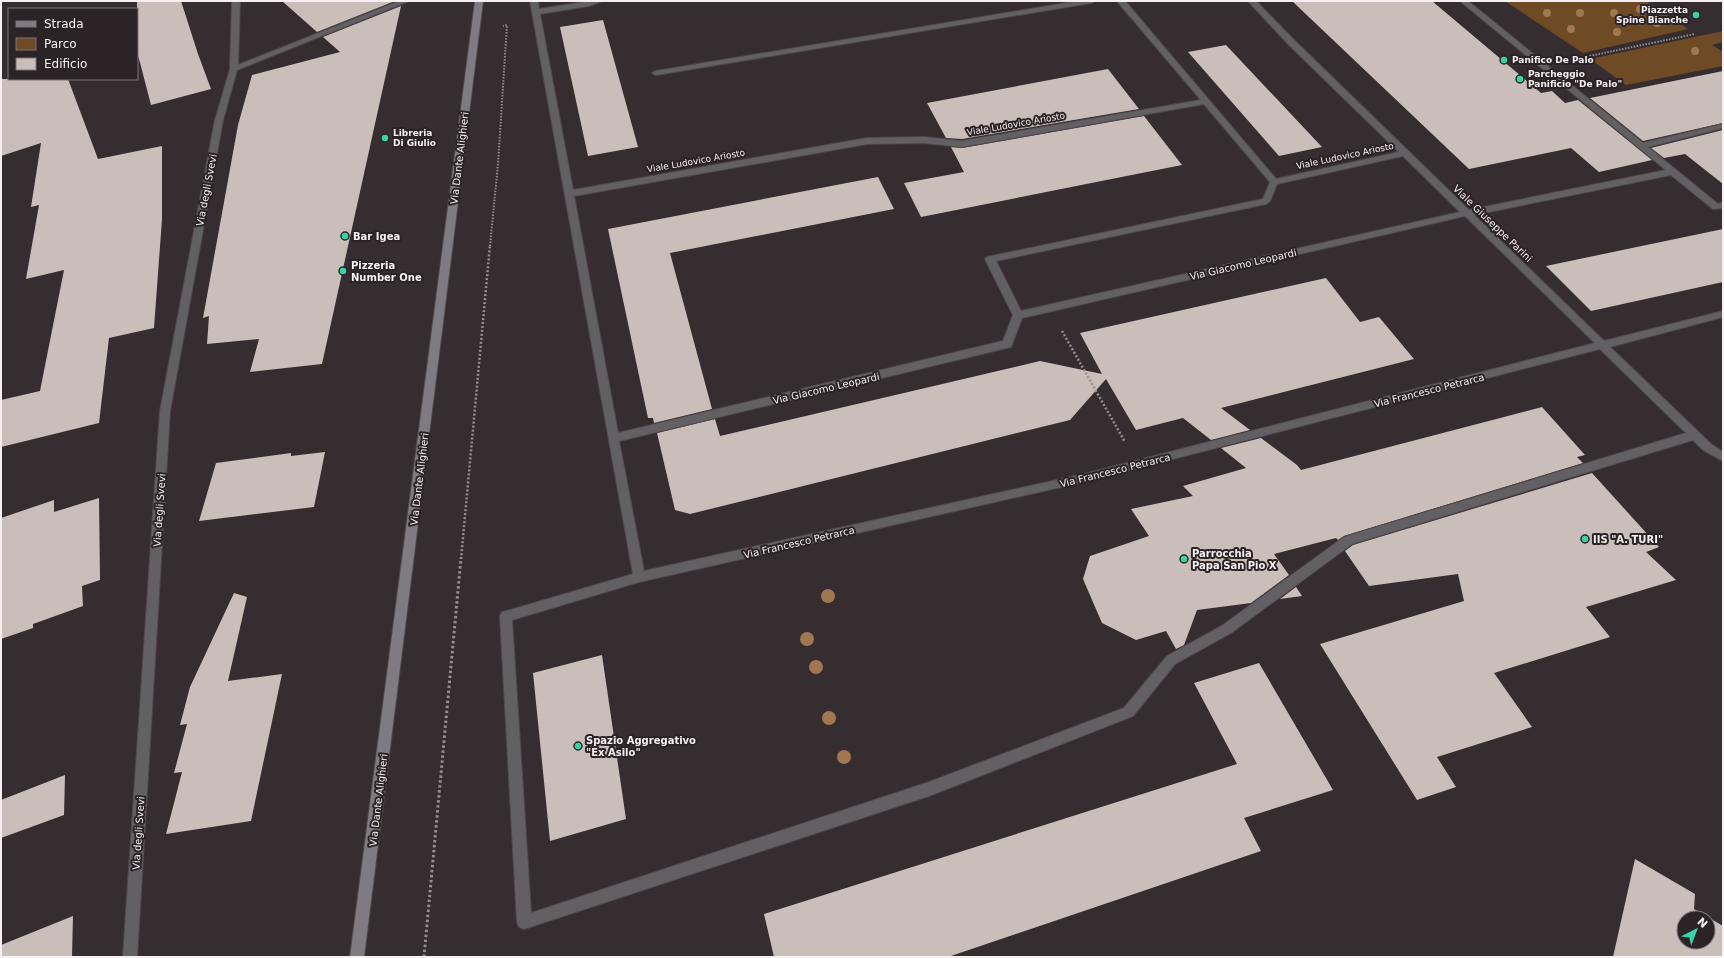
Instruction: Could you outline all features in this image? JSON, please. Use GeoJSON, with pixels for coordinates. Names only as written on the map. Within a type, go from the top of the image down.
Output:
{"type":"FeatureCollection","features":[{"type":"Feature","properties":{"kind":"main road","name":"Via Dante Alighieri"},"geometry":{"type":"LineString","coordinates":[[357,957],[479,1]]}},
{"type":"Feature","properties":{"kind":"street","name":"Via degli Svevi"},"geometry":{"type":"LineString","coordinates":[[130,957],[165,411],[219,120],[234,69],[236,1]]}},
{"type":"Feature","properties":{"kind":"street"},"geometry":{"type":"LineString","coordinates":[[234,69],[405,1]]}},
{"type":"Feature","properties":{"kind":"street"},"geometry":{"type":"LineString","coordinates":[[534,1],[639,577]]}},
{"type":"Feature","properties":{"kind":"street"},"geometry":{"type":"LineString","coordinates":[[536,12],[589,4],[598,1]]}},
{"type":"Feature","properties":{"kind":"street"},"geometry":{"type":"LineString","coordinates":[[656,73],[1091,1]]}},
{"type":"Feature","properties":{"kind":"street"},"geometry":{"type":"LineString","coordinates":[[1018,315],[990,259],[1266,201],[1274,182],[1121,1]]}},
{"type":"Feature","properties":{"kind":"street","name":"Viale Giuseppe Parini"},"geometry":{"type":"LineString","coordinates":[[1252,1],[1291,42],[1707,447],[1723,457]]}},
{"type":"Feature","properties":{"kind":"street"},"geometry":{"type":"LineString","coordinates":[[1464,1],[1716,207],[1723,205]]}},
{"type":"Feature","properties":{"kind":"street","name":"Viale Ludovico Ariosto"},"geometry":{"type":"LineString","coordinates":[[568,194],[868,141],[924,140],[962,144],[1206,101]]}},
{"type":"Feature","properties":{"kind":"street"},"geometry":{"type":"LineString","coordinates":[[1640,146],[1723,126]]}},
{"type":"Feature","properties":{"kind":"street","name":"Viale Ludovico Ariosto"},"geometry":{"type":"LineString","coordinates":[[1274,182],[1406,153]]}},
{"type":"Feature","properties":{"kind":"street","name":"Via Giacomo Leopardi"},"geometry":{"type":"LineString","coordinates":[[613,438],[1007,344],[1018,315],[1467,213],[1672,172]]}},
{"type":"Feature","properties":{"kind":"street","name":"Via Francesco Petrarca"},"geometry":{"type":"LineString","coordinates":[[1695,435],[1348,540],[1227,629],[1171,660],[1128,712],[929,789],[524,922],[506,616],[639,577],[1084,478],[1723,314]]}},
{"type":"Feature","properties":{"kind":"path"},"geometry":{"type":"LineString","coordinates":[[424,957],[497,172],[507,26],[476,28]]}},
{"type":"Feature","properties":{"kind":"path"},"geometry":{"type":"LineString","coordinates":[[1580,63],[1574,59],[1695,34]]}},
{"type":"Feature","properties":{"kind":"path"},"geometry":{"type":"LineString","coordinates":[[1049,308],[1137,464]]}},
{"type":"Feature","properties":{"kind":"green space"},"geometry":{"type":"Polygon","coordinates":[[[1505,1],[1646,1],[1688,29],[1583,53],[1505,1]]]}},
{"type":"Feature","properties":{"kind":"green space"},"geometry":{"type":"Polygon","coordinates":[[[1723,31],[1723,42],[1712,45],[1723,52],[1723,66],[1626,85],[1590,59],[1723,31]]]}},
{"type":"Feature","properties":{"kind":"building"},"geometry":{"type":"Polygon","coordinates":[[[137,1],[181,1],[211,89],[151,105],[138,55],[137,1]]]}},
{"type":"Feature","properties":{"kind":"building"},"geometry":{"type":"Polygon","coordinates":[[[282,1],[395,1],[317,32],[282,1]]]}},
{"type":"Feature","properties":{"kind":"building"},"geometry":{"type":"Polygon","coordinates":[[[1292,1],[1432,1],[1541,93],[1552,91],[1565,103],[1578,100],[1652,160],[1599,172],[1571,148],[1469,169],[1292,1]]]}},
{"type":"Feature","properties":{"kind":"building"},"geometry":{"type":"Polygon","coordinates":[[[401,6],[322,364],[250,372],[259,339],[207,344],[209,316],[203,318],[238,125],[252,75],[340,52],[323,37],[401,6]]]}},
{"type":"Feature","properties":{"kind":"building"},"geometry":{"type":"Polygon","coordinates":[[[603,20],[638,147],[588,156],[560,27],[603,20]]]}},
{"type":"Feature","properties":{"kind":"building"},"geometry":{"type":"Polygon","coordinates":[[[1226,45],[1322,147],[1279,156],[1188,52],[1226,45]]]}},
{"type":"Feature","properties":{"kind":"building"},"geometry":{"type":"Polygon","coordinates":[[[1108,69],[1139,109],[962,139],[946,138],[927,103],[1108,69]]]}},
{"type":"Feature","properties":{"kind":"building"},"geometry":{"type":"Polygon","coordinates":[[[1723,71],[1723,123],[1643,141],[1590,98],[1723,71]]]}},
{"type":"Feature","properties":{"kind":"building"},"geometry":{"type":"Polygon","coordinates":[[[1,79],[68,80],[98,159],[162,146],[162,219],[154,328],[109,338],[99,423],[1,447],[1,400],[40,391],[64,270],[26,279],[39,205],[31,207],[41,143],[1,156],[1,79]]]}},
{"type":"Feature","properties":{"kind":"building"},"geometry":{"type":"Polygon","coordinates":[[[1144,116],[1182,165],[921,217],[904,183],[964,172],[951,147],[962,148],[1144,116]]]}},
{"type":"Feature","properties":{"kind":"building"},"geometry":{"type":"Polygon","coordinates":[[[1723,130],[1723,184],[1685,154],[1664,158],[1651,148],[1723,130]]]}},
{"type":"Feature","properties":{"kind":"building"},"geometry":{"type":"Polygon","coordinates":[[[878,177],[894,209],[670,253],[712,409],[654,423],[653,418],[648,418],[608,229],[878,177]]]}},
{"type":"Feature","properties":{"kind":"building"},"geometry":{"type":"Polygon","coordinates":[[[1723,229],[1723,282],[1591,311],[1546,266],[1723,229]]]}},
{"type":"Feature","properties":{"kind":"building"},"geometry":{"type":"Polygon","coordinates":[[[1326,278],[1360,322],[1379,317],[1414,359],[1221,408],[1250,430],[1211,440],[1183,418],[1136,430],[1106,379],[1070,420],[690,514],[675,510],[657,433],[715,419],[720,436],[1040,361],[1102,374],[1080,333],[1326,278]]]}},
{"type":"Feature","properties":{"kind":"building"},"geometry":{"type":"Polygon","coordinates":[[[1542,407],[1585,455],[1577,457],[1583,463],[1344,536],[1338,540],[1336,538],[1274,554],[1289,575],[1251,603],[1197,610],[1184,645],[1176,649],[1166,631],[1136,640],[1102,623],[1083,579],[1090,556],[1149,536],[1131,509],[1193,496],[1183,486],[1246,468],[1221,448],[1261,438],[1297,465],[1301,470],[1542,407]]]}},
{"type":"Feature","properties":{"kind":"building"},"geometry":{"type":"Polygon","coordinates":[[[325,452],[314,507],[199,521],[216,463],[291,453],[291,456],[325,452]]]}},
{"type":"Feature","properties":{"kind":"building"},"geometry":{"type":"Polygon","coordinates":[[[1592,473],[1659,547],[1646,552],[1676,580],[1586,607],[1610,637],[1494,673],[1532,727],[1437,757],[1456,787],[1417,800],[1320,644],[1464,601],[1458,574],[1369,586],[1345,551],[1353,545],[1592,473]]]}},
{"type":"Feature","properties":{"kind":"building"},"geometry":{"type":"Polygon","coordinates":[[[99,498],[100,580],[82,586],[83,606],[33,624],[33,628],[1,639],[1,518],[54,500],[54,512],[99,498]]]}},
{"type":"Feature","properties":{"kind":"building"},"geometry":{"type":"Polygon","coordinates":[[[1296,587],[1302,596],[1280,599],[1296,587]]]}},
{"type":"Feature","properties":{"kind":"building"},"geometry":{"type":"Polygon","coordinates":[[[234,593],[247,597],[228,681],[282,674],[251,821],[166,834],[182,772],[174,773],[187,724],[180,725],[190,687],[234,593]]]}},
{"type":"Feature","properties":{"kind":"building","name":"Spazio Aggregativo \"Ex Asilo\""},"geometry":{"type":"Polygon","coordinates":[[[602,655],[626,819],[550,841],[533,673],[602,655]]]}},
{"type":"Feature","properties":{"kind":"building"},"geometry":{"type":"Polygon","coordinates":[[[1259,663],[1333,790],[1244,818],[1261,851],[948,957],[774,957],[764,914],[1237,764],[1194,683],[1259,663]]]}},
{"type":"Feature","properties":{"kind":"building"},"geometry":{"type":"Polygon","coordinates":[[[65,775],[64,815],[1,838],[1,800],[65,775]]]}},
{"type":"Feature","properties":{"kind":"building"},"geometry":{"type":"Polygon","coordinates":[[[1635,859],[1695,894],[1694,909],[1696,910],[1676,910],[1676,950],[1716,950],[1716,922],[1723,926],[1723,957],[1613,957],[1635,859]]]}},
{"type":"Feature","properties":{"kind":"building"},"geometry":{"type":"Polygon","coordinates":[[[73,916],[72,957],[1,957],[1,945],[73,916]]]}},
{"type":"Feature","properties":{"kind":"place","name":"Piazzetta Spine Bianche"},"geometry":{"type":"Point","coordinates":[1696,15]}},
{"type":"Feature","properties":{"kind":"place","name":"Panifico De Palo"},"geometry":{"type":"Point","coordinates":[1504,60]}},
{"type":"Feature","properties":{"kind":"place","name":"Parcheggio Panificio \"De Palo\""},"geometry":{"type":"Point","coordinates":[1520,79]}},
{"type":"Feature","properties":{"kind":"place","name":"Libreria Di Giulio"},"geometry":{"type":"Point","coordinates":[385,138]}},
{"type":"Feature","properties":{"kind":"place","name":"Bar Igea"},"geometry":{"type":"Point","coordinates":[345,236]}},
{"type":"Feature","properties":{"kind":"place","name":"Pizzeria Number One"},"geometry":{"type":"Point","coordinates":[343,271]}},
{"type":"Feature","properties":{"kind":"place","name":"IIS \"A. TURI\""},"geometry":{"type":"Point","coordinates":[1585,539]}},
{"type":"Feature","properties":{"kind":"place","name":"Parrocchia Papa San Pio X"},"geometry":{"type":"Point","coordinates":[1184,559]}},
{"type":"Feature","properties":{"kind":"place","name":"Spazio Aggregativo \"Ex Asilo\""},"geometry":{"type":"Point","coordinates":[578,746]}}]}
